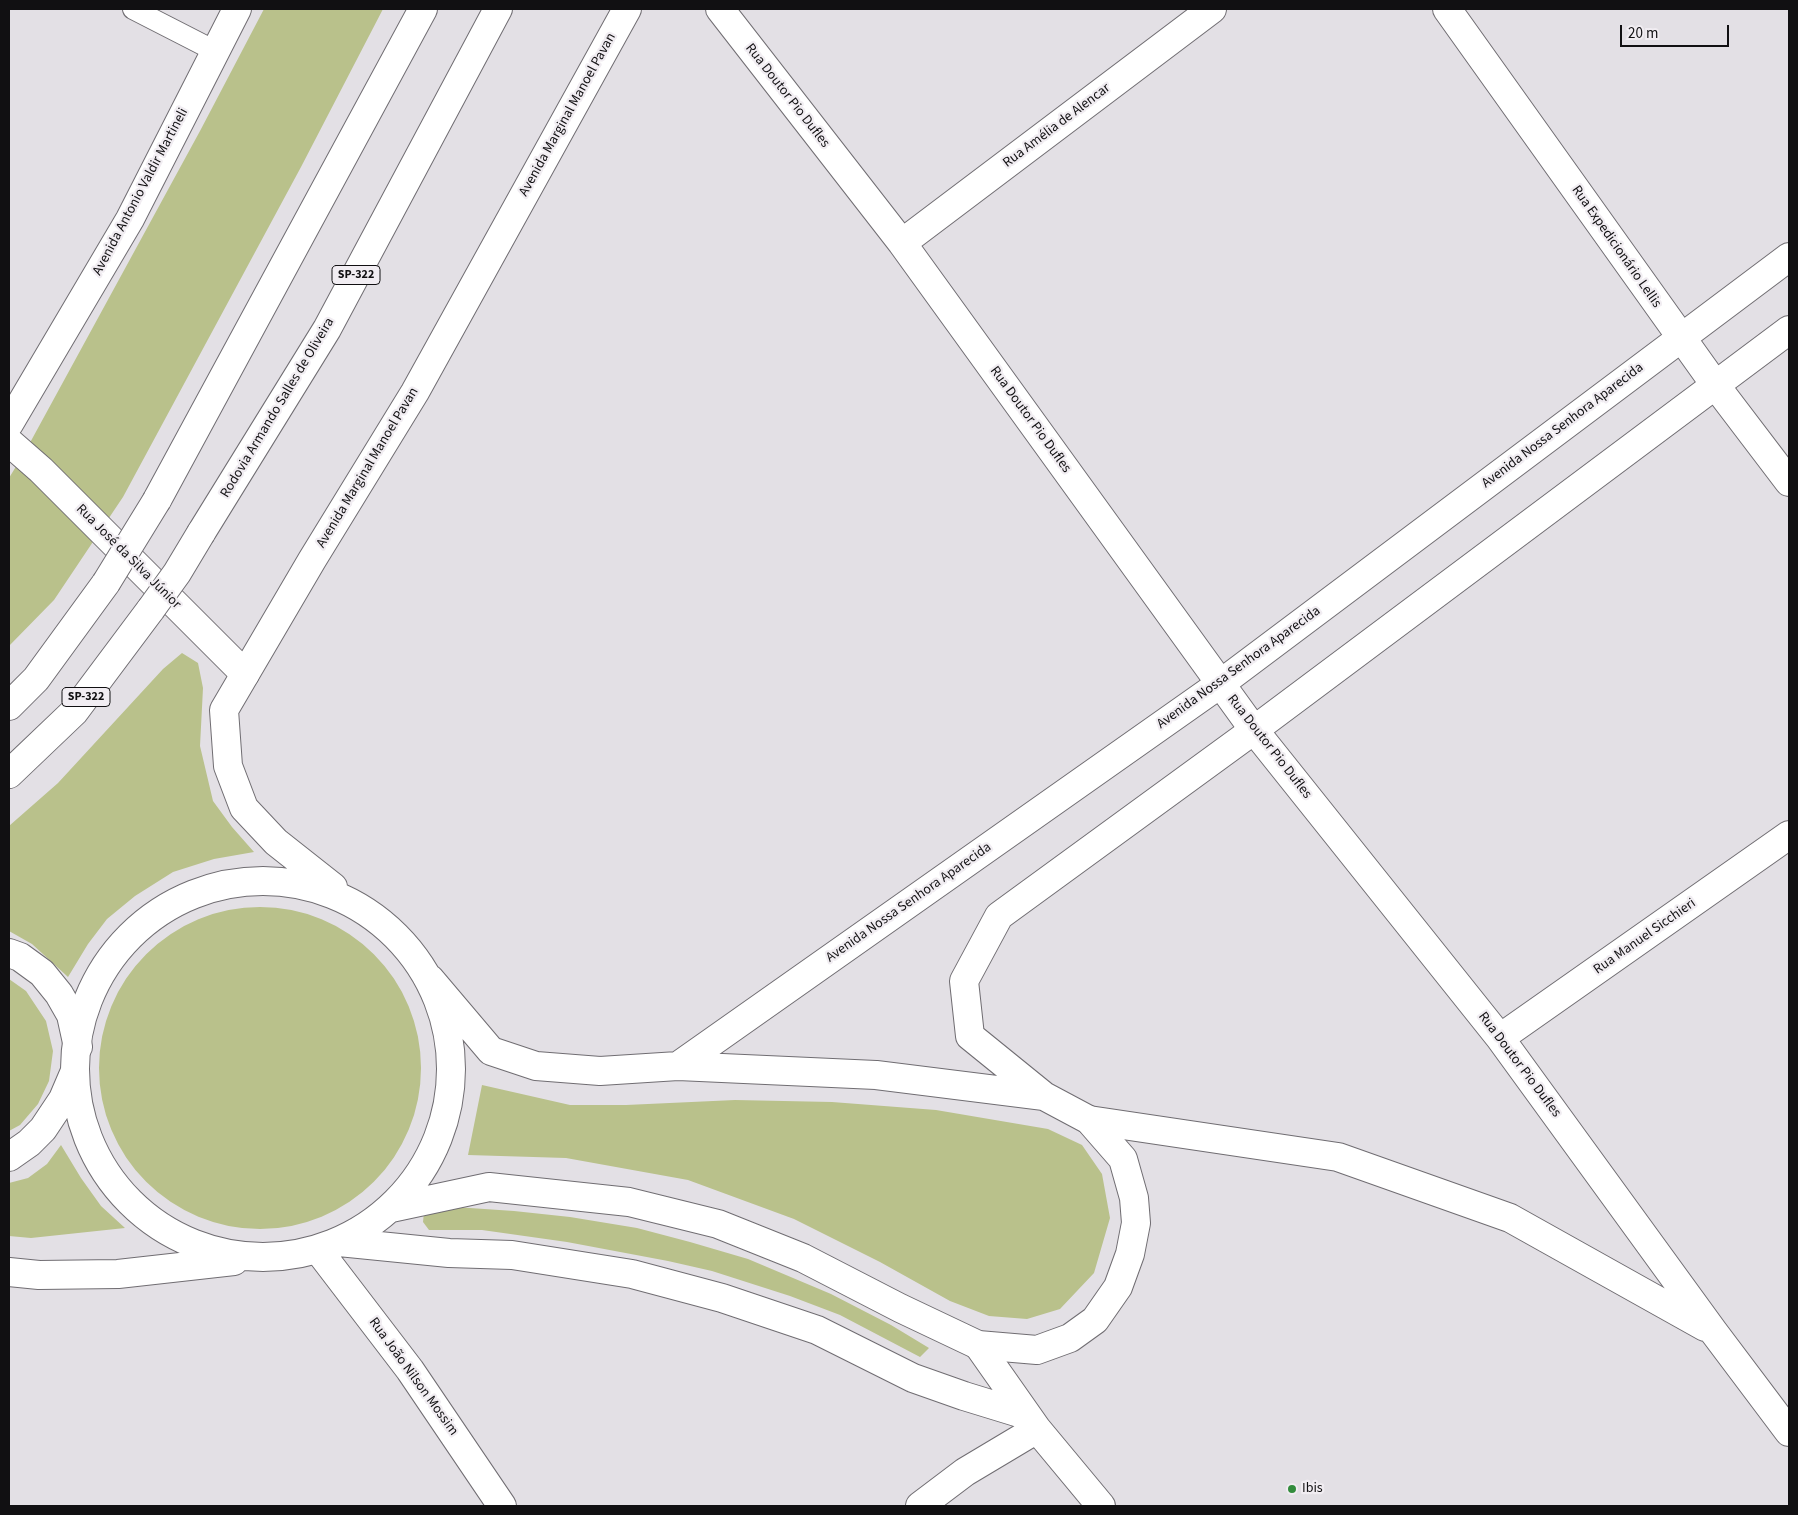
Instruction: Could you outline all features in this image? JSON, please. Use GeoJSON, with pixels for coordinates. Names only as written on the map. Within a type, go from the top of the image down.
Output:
{"type":"FeatureCollection","features":[{"type":"Feature","properties":{"kind":"main road","name":"Avenida Antonio Valdir Martineli"},"geometry":{"type":"LineString","coordinates":[[9,424],[130,220],[237,9]]}},
{"type":"Feature","properties":{"kind":"main road"},"geometry":{"type":"LineString","coordinates":[[9,706],[36,679],[106,583],[157,500],[423,9]]}},
{"type":"Feature","properties":{"kind":"main road","name":"Avenida Marginal Manoel Pavan"},"geometry":{"type":"LineString","coordinates":[[352,902],[276,842],[244,808],[228,766],[224,710],[312,560],[415,392],[627,9]]}},
{"type":"Feature","properties":{"kind":"main road","name":"Rua Doutor Pio Dufles"},"geometry":{"type":"LineString","coordinates":[[720,9],[902,243],[1254,730],[1500,1038],[1713,1331],[1789,1432]]}},
{"type":"Feature","properties":{"kind":"main road","name":"Rua Amélia de Alencar"},"geometry":{"type":"LineString","coordinates":[[902,243],[1212,9]]}},
{"type":"Feature","properties":{"kind":"main road","name":"Rua Expedicionário Lellis"},"geometry":{"type":"LineString","coordinates":[[1447,9],[1716,386],[1789,482]]}},
{"type":"Feature","properties":{"kind":"main road","name":"Rodovia Armando Salles de Oliveira"},"geometry":{"type":"LineString","coordinates":[[9,774],[74,712],[176,573],[327,329],[497,13]]}},
{"type":"Feature","properties":{"kind":"main road","name":"Avenida Nossa Senhora Aparecida"},"geometry":{"type":"LineString","coordinates":[[678,1066],[1220,684],[1789,257]]}},
{"type":"Feature","properties":{"kind":"main road"},"geometry":{"type":"LineString","coordinates":[[1713,1331],[1510,1218],[1338,1157],[1089,1120],[1044,1096],[970,1036],[964,981],[999,916],[1254,730],[1789,330]]}},
{"type":"Feature","properties":{"kind":"main road","name":"Rua José da Silva Júnior"},"geometry":{"type":"LineString","coordinates":[[9,442],[48,477],[246,674]]}},
{"type":"Feature","properties":{"kind":"main road","name":"Rua Manuel Sicchieri"},"geometry":{"type":"LineString","coordinates":[[1500,1038],[1789,835]]}},
{"type":"Feature","properties":{"kind":"main road"},"geometry":{"type":"LineString","coordinates":[[9,1158],[44,1129],[62,1099],[77,1059],[83,1016],[106,965],[143,923],[190,894],[244,880],[300,882],[352,902],[397,934],[430,979],[492,1051],[536,1066],[600,1071],[678,1066],[876,1075],[1044,1096]]}},
{"type":"Feature","properties":{"kind":"main road"},"geometry":{"type":"LineString","coordinates":[[9,953],[20,957],[42,973],[59,994],[71,1015],[86,1132],[115,1187],[161,1228],[218,1253],[267,1257]]}},
{"type":"Feature","properties":{"kind":"main road"},"geometry":{"type":"LineString","coordinates":[[329,1247],[391,1208],[429,1159],[450,1100],[450,1038],[430,979]]}},
{"type":"Feature","properties":{"kind":"main road"},"geometry":{"type":"LineString","coordinates":[[391,1208],[489,1187],[629,1202],[718,1224],[795,1255],[978,1346],[1037,1350],[1070,1338],[1095,1320],[1118,1287],[1130,1254],[1136,1223],[1134,1198],[1123,1160],[1089,1120]]}},
{"type":"Feature","properties":{"kind":"main road"},"geometry":{"type":"LineString","coordinates":[[9,1272],[39,1275],[118,1274],[267,1257],[329,1247],[512,1255],[632,1274],[722,1298],[817,1330],[913,1378],[1031,1422]]}},
{"type":"Feature","properties":{"kind":"main road","name":"Rua João Nilson Mossim"},"geometry":{"type":"LineString","coordinates":[[329,1247],[502,1506]]}},
{"type":"Feature","properties":{"kind":"main road"},"geometry":{"type":"LineString","coordinates":[[978,1346],[1031,1422],[1101,1506]]}},
{"type":"Feature","properties":{"kind":"main road"},"geometry":{"type":"LineString","coordinates":[[920,1506],[1031,1422]]}},
{"type":"Feature","properties":{"kind":"lane"},"geometry":{"type":"LineString","coordinates":[[133,9],[215,51]]}},
{"type":"Feature","properties":{"kind":"green space"},"geometry":{"type":"Polygon","coordinates":[[[264,9],[383,9],[301,167],[123,497],[54,600],[9,646],[9,478],[200,131],[264,9]]]}},
{"type":"Feature","properties":{"kind":"green space"},"geometry":{"type":"Polygon","coordinates":[[[182,653],[198,663],[203,688],[200,746],[213,801],[254,852],[214,859],[173,872],[135,896],[107,919],[88,944],[68,977],[32,944],[9,931],[9,826],[58,783],[163,669],[182,653]]]}},
{"type":"Feature","properties":{"kind":"green space"},"geometry":{"type":"Polygon","coordinates":[[[244,907],[276,907],[307,914],[336,926],[362,943],[385,966],[394,978],[409,1006],[421,1052],[421,1084],[409,1130],[394,1158],[362,1193],[336,1210],[307,1222],[276,1229],[244,1229],[213,1222],[184,1210],[158,1193],[135,1170],[118,1144],[106,1115],[99,1084],[99,1052],[106,1021],[118,992],[135,966],[158,943],[184,926],[213,914],[244,907]]]}},
{"type":"Feature","properties":{"kind":"green space"},"geometry":{"type":"Polygon","coordinates":[[[9,979],[26,991],[46,1021],[53,1051],[49,1081],[38,1104],[20,1125],[9,1131],[9,979]]]}},
{"type":"Feature","properties":{"kind":"green space"},"geometry":{"type":"Polygon","coordinates":[[[482,1085],[570,1105],[626,1105],[735,1100],[832,1102],[936,1110],[1048,1129],[1082,1145],[1102,1174],[1110,1218],[1094,1273],[1060,1309],[1027,1319],[989,1316],[950,1301],[880,1262],[794,1219],[688,1180],[566,1158],[468,1155],[482,1085]]]}},
{"type":"Feature","properties":{"kind":"green space"},"geometry":{"type":"Polygon","coordinates":[[[61,1145],[101,1206],[125,1228],[31,1238],[9,1236],[9,1183],[28,1178],[47,1164],[61,1145]]]}},
{"type":"Feature","properties":{"kind":"green space"},"geometry":{"type":"Polygon","coordinates":[[[440,1206],[570,1217],[637,1228],[690,1242],[748,1259],[831,1294],[891,1325],[929,1348],[920,1357],[840,1315],[790,1296],[712,1271],[567,1242],[482,1230],[429,1230],[423,1222],[424,1212],[440,1206]]]}},
{"type":"Feature","properties":{"kind":"place","name":"Ibis"},"geometry":{"type":"Point","coordinates":[1292,1489]}}]}
